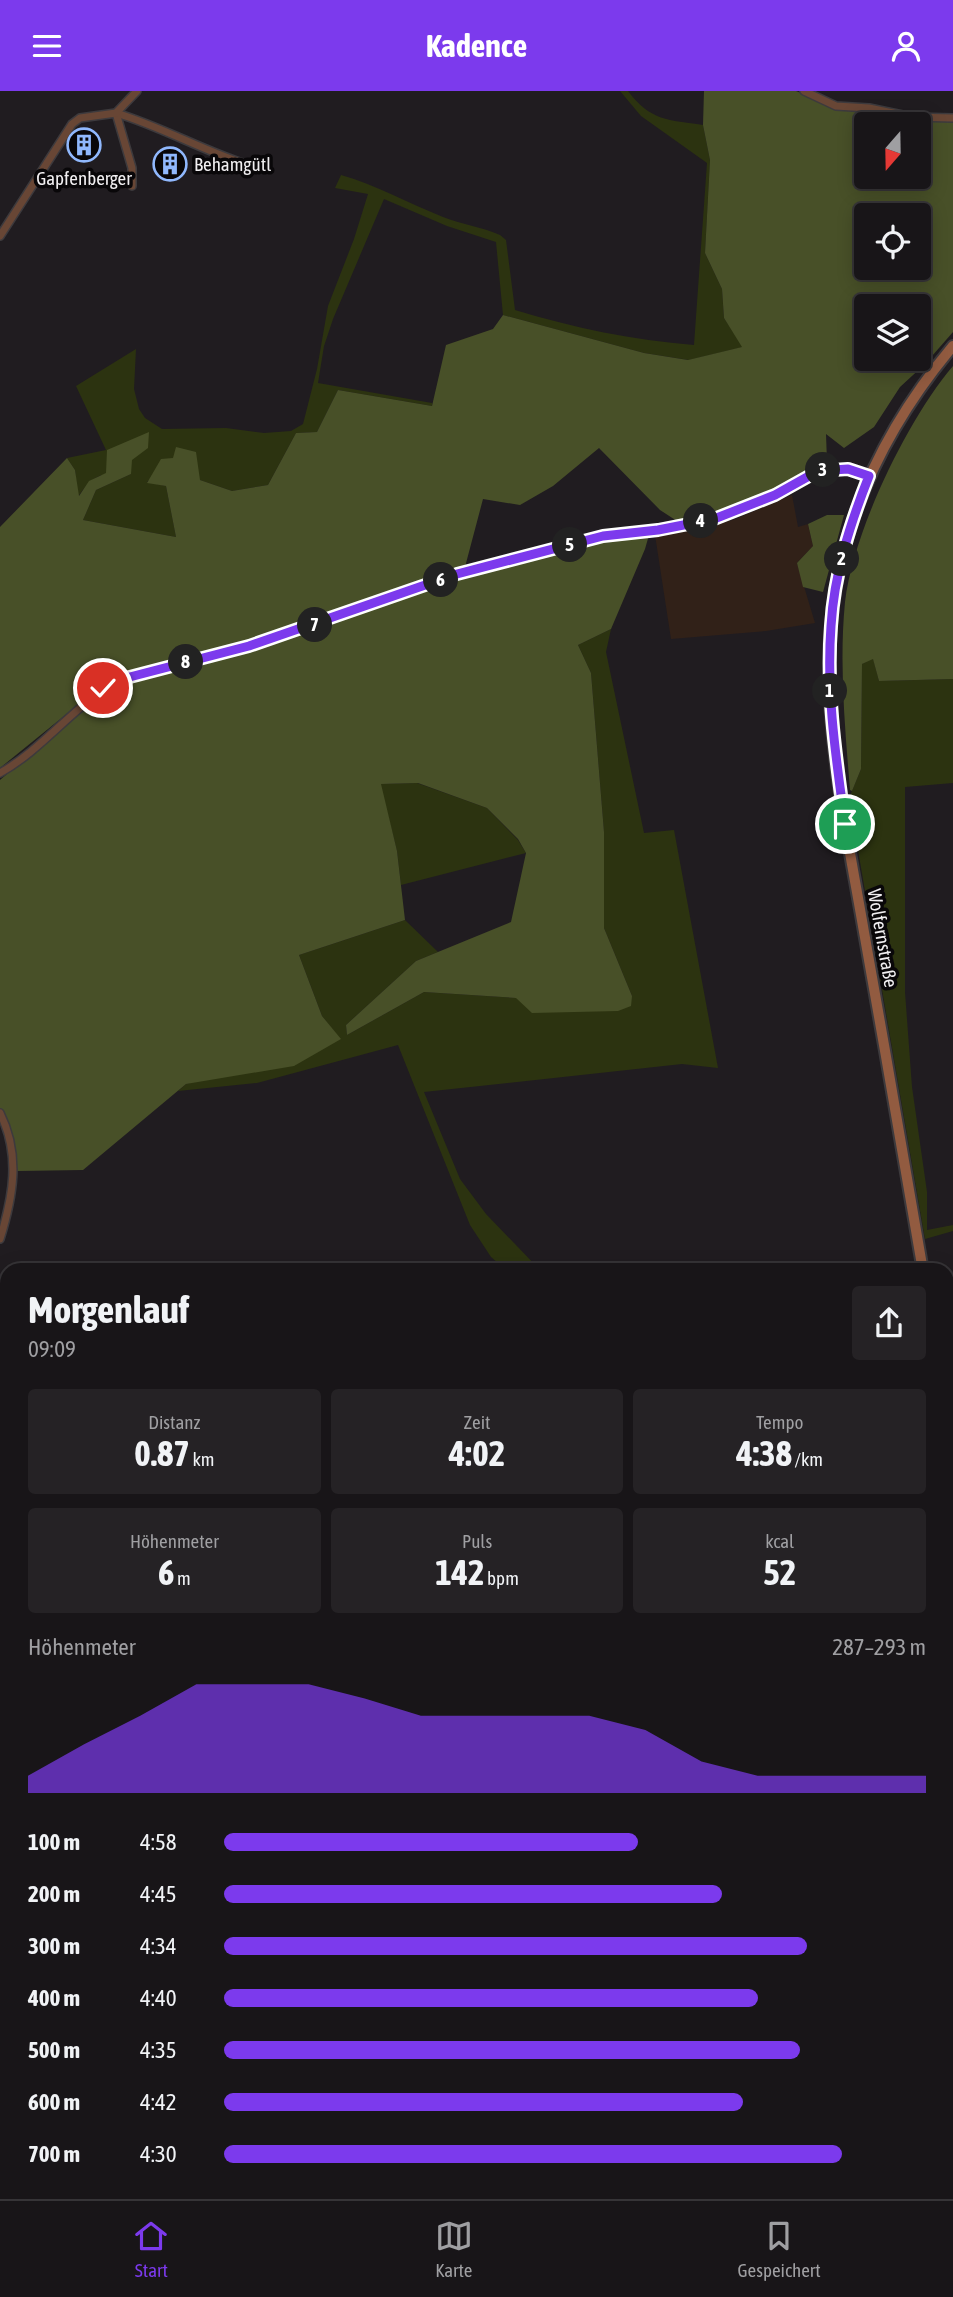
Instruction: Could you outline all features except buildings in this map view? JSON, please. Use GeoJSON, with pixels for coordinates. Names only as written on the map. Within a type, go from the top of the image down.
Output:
{"type":"FeatureCollection","features":[{"type":"Feature","properties":{"kind":"main road","name":"Wolfernstraße"},"geometry":{"type":"LineString","coordinates":[[922,1263],[845,824],[831,709],[829,664],[834,598],[846,541],[869,476],[912,399],[953,346]]}},
{"type":"Feature","properties":{"kind":"street"},"geometry":{"type":"LineString","coordinates":[[116,113],[137,91]]}},
{"type":"Feature","properties":{"kind":"street"},"geometry":{"type":"LineString","coordinates":[[804,91],[836,106],[869,108],[912,117],[953,118]]}},
{"type":"Feature","properties":{"kind":"street"},"geometry":{"type":"LineString","coordinates":[[116,113],[132,168],[132,186]]}},
{"type":"Feature","properties":{"kind":"street"},"geometry":{"type":"LineString","coordinates":[[0,236],[72,124],[80,118],[116,113],[178,135],[225,158],[261,169]]}},
{"type":"Feature","properties":{"kind":"street"},"geometry":{"type":"LineString","coordinates":[[0,772],[42,741],[103,688],[122,679],[249,646],[457,574],[603,536],[658,530],[714,519],[775,495],[818,471],[848,469],[869,476]]}},
{"type":"Feature","properties":{"kind":"street"},"geometry":{"type":"LineString","coordinates":[[0,1113],[7,1127],[14,1164],[12,1197],[0,1240]]}},
{"type":"Feature","properties":{"kind":"shaded area"},"geometry":{"type":"Polygon","coordinates":[[[792,495],[798,527],[808,524],[813,546],[797,563],[815,623],[766,631],[671,639],[655,535],[733,520],[792,495]]]}},
{"type":"Feature","properties":{"kind":"green space"},"geometry":{"type":"Polygon","coordinates":[[[620,91],[628,91],[652,114],[703,125],[710,160],[705,253],[722,289],[724,318],[743,347],[689,360],[644,353],[503,315],[496,242],[447,226],[384,199],[333,319],[324,346],[318,383],[432,403],[432,406],[338,390],[317,432],[296,433],[268,485],[232,491],[200,480],[173,458],[147,482],[166,486],[176,537],[83,520],[96,490],[131,474],[95,478],[78,497],[75,470],[67,458],[106,450],[76,386],[136,349],[134,389],[139,409],[145,418],[162,429],[226,428],[264,433],[291,431],[303,424],[317,369],[328,306],[368,194],[335,188],[341,175],[443,217],[500,235],[506,240],[515,310],[604,332],[694,345],[707,163],[641,116],[620,91]]]}},
{"type":"Feature","properties":{"kind":"green space"},"geometry":{"type":"Polygon","coordinates":[[[704,91],[796,91],[843,110],[869,112],[854,112],[854,189],[931,189],[931,122],[953,122],[953,332],[931,357],[931,294],[854,294],[854,371],[917,371],[900,387],[874,427],[844,448],[826,434],[827,462],[745,503],[680,523],[660,510],[599,448],[553,486],[520,505],[483,499],[465,567],[247,643],[106,682],[0,768],[0,527],[67,458],[75,470],[79,496],[89,481],[106,473],[107,450],[149,432],[148,448],[132,460],[131,474],[96,490],[83,520],[176,537],[166,486],[147,483],[161,459],[173,458],[176,447],[196,452],[200,480],[232,491],[268,485],[296,433],[317,432],[338,390],[432,406],[446,345],[493,329],[503,315],[644,353],[688,360],[742,347],[724,318],[722,289],[705,253],[710,160],[703,125],[704,91]]]}},
{"type":"Feature","properties":{"kind":"green space"},"geometry":{"type":"Polygon","coordinates":[[[953,366],[953,679],[879,681],[873,659],[862,664],[861,769],[852,791],[848,767],[843,672],[843,625],[850,574],[859,543],[885,478],[918,416],[953,366]]]}},
{"type":"Feature","properties":{"kind":"green space"},"geometry":{"type":"Polygon","coordinates":[[[827,515],[844,515],[823,592],[803,587],[797,563],[813,546],[808,524],[827,515]]]}},
{"type":"Feature","properties":{"kind":"green space"},"geometry":{"type":"Polygon","coordinates":[[[649,535],[611,629],[578,645],[591,673],[604,832],[604,928],[632,996],[631,1006],[618,1011],[532,1013],[516,998],[424,992],[347,1035],[346,1025],[416,961],[511,922],[526,853],[518,839],[487,808],[418,783],[381,784],[397,851],[405,920],[299,955],[322,1016],[341,1039],[294,1066],[186,1084],[83,1170],[17,1171],[10,1126],[0,1109],[0,780],[106,690],[123,683],[271,645],[414,594],[521,561],[621,537],[649,535]]]}},
{"type":"Feature","properties":{"kind":"green space"},"geometry":{"type":"Polygon","coordinates":[[[611,629],[606,652],[644,833],[674,830],[718,1068],[682,1064],[424,1092],[460,1179],[486,1214],[533,1263],[498,1263],[470,1225],[398,1045],[257,1083],[178,1091],[186,1084],[340,1039],[322,1016],[299,955],[405,920],[438,952],[416,961],[346,1025],[347,1035],[424,992],[516,998],[632,996],[604,928],[604,832],[591,673],[578,645],[611,629]]]}},
{"type":"Feature","properties":{"kind":"green space"},"geometry":{"type":"Polygon","coordinates":[[[873,658],[879,681],[953,679],[953,783],[905,787],[905,992],[912,1087],[927,1192],[927,1230],[953,1225],[953,1231],[925,1239],[849,798],[861,769],[862,664],[873,658]]]}},
{"type":"Feature","properties":{"kind":"green space"},"geometry":{"type":"Polygon","coordinates":[[[417,783],[487,808],[518,840],[526,853],[401,885],[397,851],[380,784],[417,783]]]}},
{"type":"Feature","properties":{"kind":"place","name":"Gapfenberger"},"geometry":{"type":"Point","coordinates":[84,145]}},
{"type":"Feature","properties":{"kind":"place","name":"Behamgütl"},"geometry":{"type":"Point","coordinates":[170,164]}},
{"type":"Feature","properties":{"kind":"route"},"geometry":{"type":"LineString","coordinates":[[103,688],[122,679],[249,646],[457,574],[603,536],[658,530],[714,519],[775,495],[818,471],[848,469],[869,476],[846,541],[831,624],[831,709],[845,824]]}}]}
